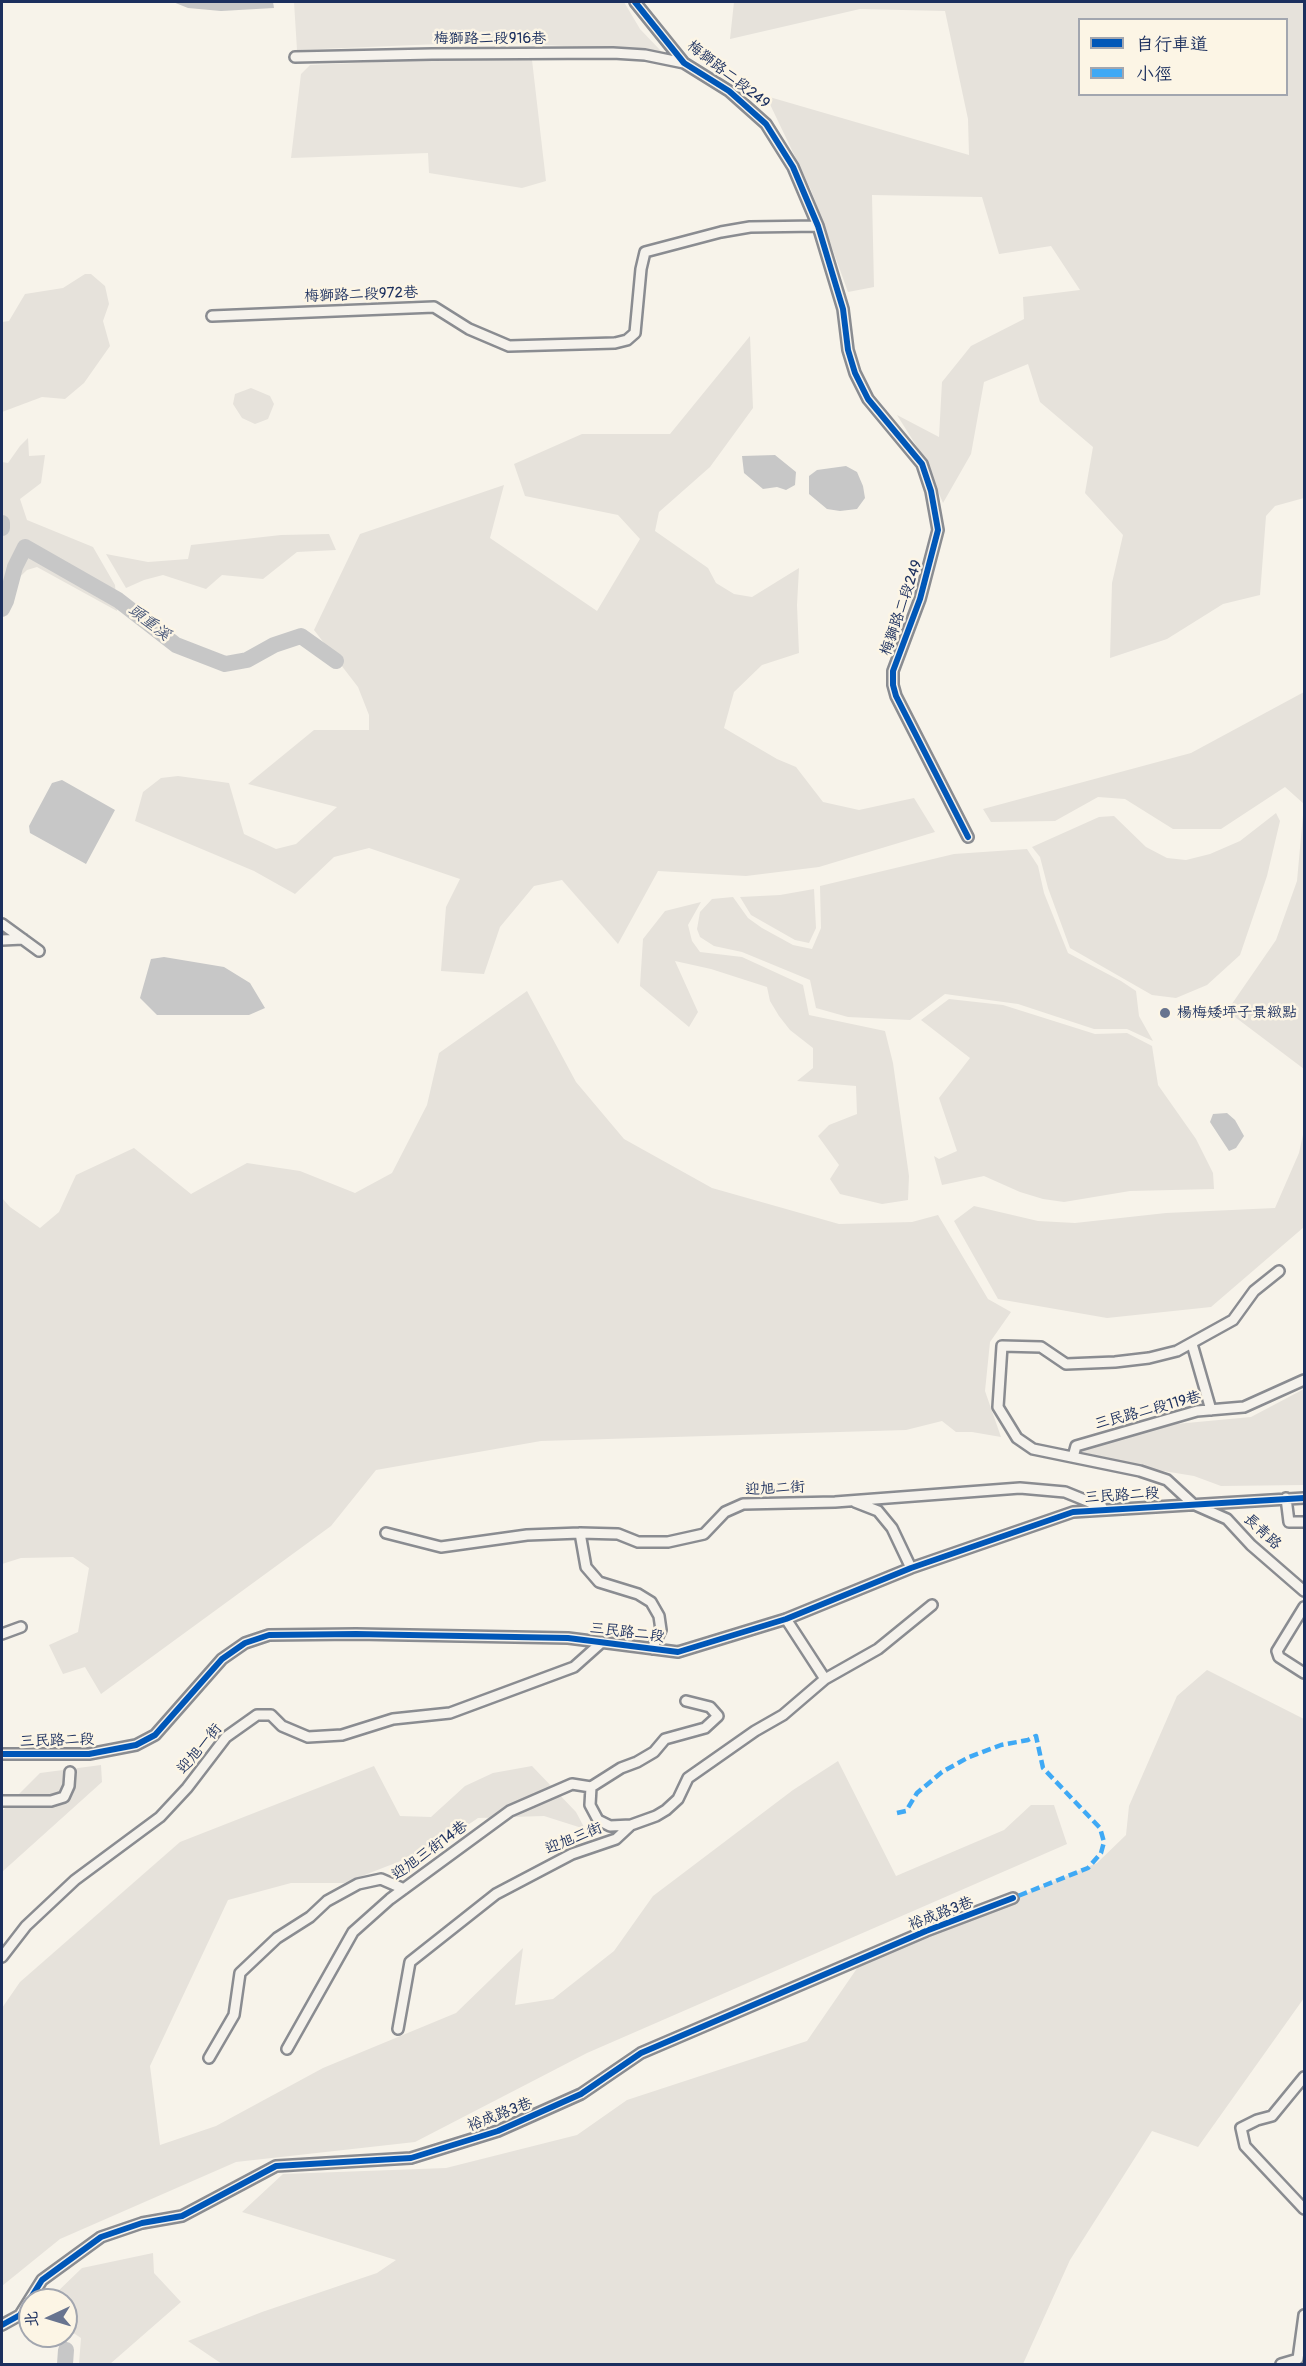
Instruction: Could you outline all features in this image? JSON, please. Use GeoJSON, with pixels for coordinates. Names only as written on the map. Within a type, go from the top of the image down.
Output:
{"type":"FeatureCollection","features":[{"type":"Feature","properties":{"kind":"street","name":"梅獅路二段249"},"geometry":{"type":"LineString","coordinates":[[635,2],[684,63],[729,91],[766,124],[792,167],[818,226],[843,309],[855,373],[868,399],[922,464],[931,491],[938,530],[920,599],[893,671],[893,685],[896,696],[968,837]]}},
{"type":"Feature","properties":{"kind":"street","name":"梅獅路二段916巷"},"geometry":{"type":"LineString","coordinates":[[295,57],[613,54],[645,55],[684,63]]}},
{"type":"Feature","properties":{"kind":"street","name":"梅獅路二段972巷"},"geometry":{"type":"LineString","coordinates":[[212,316],[434,307],[469,329],[509,346],[615,343],[627,340],[635,333],[641,269],[645,252],[721,232],[750,227],[818,226]]}},
{"type":"Feature","properties":{"kind":"street"},"geometry":{"type":"LineString","coordinates":[[2,924],[39,951]]}},
{"type":"Feature","properties":{"kind":"street"},"geometry":{"type":"LineString","coordinates":[[2,940],[23,939]]}},
{"type":"Feature","properties":{"kind":"street"},"geometry":{"type":"LineString","coordinates":[[1193,1504],[1167,1480],[1140,1471],[1033,1449],[1017,1438],[998,1407],[1002,1346],[1041,1347],[1066,1364],[1115,1362],[1149,1358],[1177,1351],[1233,1320],[1254,1291],[1279,1271]]}},
{"type":"Feature","properties":{"kind":"street"},"geometry":{"type":"LineString","coordinates":[[1192,1344],[1211,1410]]}},
{"type":"Feature","properties":{"kind":"street","name":"三民路二段119巷"},"geometry":{"type":"LineString","coordinates":[[1072,1457],[1076,1446],[1197,1411],[1244,1407],[1305,1380]]}},
{"type":"Feature","properties":{"kind":"street","name":"迎旭二街"},"geometry":{"type":"LineString","coordinates":[[386,1533],[441,1547],[527,1535],[580,1533],[618,1534],[638,1542],[668,1542],[704,1533],[725,1512],[744,1504],[853,1501],[1020,1488],[1065,1492],[1105,1508]]}},
{"type":"Feature","properties":{"kind":"street"},"geometry":{"type":"LineString","coordinates":[[1286,1498],[1289,1522],[1305,1522]]}},
{"type":"Feature","properties":{"kind":"street","name":"三民路二段"},"geometry":{"type":"LineString","coordinates":[[2,1754],[89,1754],[136,1745],[155,1735],[222,1659],[245,1643],[268,1635],[356,1634],[568,1638],[678,1652],[786,1619],[911,1568],[1073,1512],[1105,1508],[1305,1498]]}},
{"type":"Feature","properties":{"kind":"street"},"geometry":{"type":"LineString","coordinates":[[853,1501],[878,1511],[892,1528],[911,1568]]}},
{"type":"Feature","properties":{"kind":"street","name":"長青路"},"geometry":{"type":"LineString","coordinates":[[1193,1504],[1227,1519],[1251,1545],[1305,1591]]}},
{"type":"Feature","properties":{"kind":"street"},"geometry":{"type":"LineString","coordinates":[[580,1533],[586,1567],[599,1582],[638,1594],[651,1602],[659,1616],[661,1630],[652,1648]]}},
{"type":"Feature","properties":{"kind":"street","name":"迎旭三街"},"geometry":{"type":"LineString","coordinates":[[398,2029],[410,1962],[496,1894],[572,1854],[616,1839],[632,1825],[666,1810],[678,1799],[688,1778],[755,1731],[783,1715],[825,1679],[878,1649],[932,1605]]}},
{"type":"Feature","properties":{"kind":"street"},"geometry":{"type":"LineString","coordinates":[[1305,1607],[1277,1651],[1279,1657],[1305,1673]]}},
{"type":"Feature","properties":{"kind":"street"},"geometry":{"type":"LineString","coordinates":[[786,1619],[825,1679]]}},
{"type":"Feature","properties":{"kind":"street"},"geometry":{"type":"LineString","coordinates":[[2,1634],[21,1627]]}},
{"type":"Feature","properties":{"kind":"street","name":"迎旭一街"},"geometry":{"type":"LineString","coordinates":[[2,1957],[26,1926],[75,1880],[160,1817],[187,1788],[226,1737],[257,1716],[271,1714],[282,1726],[308,1737],[342,1735],[393,1719],[450,1713],[574,1667],[602,1642]]}},
{"type":"Feature","properties":{"kind":"street"},"geometry":{"type":"LineString","coordinates":[[632,1825],[610,1826],[598,1820],[590,1805],[591,1787],[621,1768],[654,1752],[665,1739],[705,1728],[718,1716],[710,1707],[686,1701]]}},
{"type":"Feature","properties":{"kind":"street"},"geometry":{"type":"LineString","coordinates":[[2,1801],[51,1801],[64,1797],[69,1786],[70,1772]]}},
{"type":"Feature","properties":{"kind":"street","name":"迎旭三街14巷"},"geometry":{"type":"LineString","coordinates":[[287,2049],[353,1932],[390,1899],[510,1811],[572,1784],[591,1787]]}},
{"type":"Feature","properties":{"kind":"street"},"geometry":{"type":"LineString","coordinates":[[209,2058],[234,2015],[240,1973],[277,1938],[310,1917],[327,1901],[358,1884],[381,1880],[404,1889]]}},
{"type":"Feature","properties":{"kind":"street","name":"裕成路3巷"},"geometry":{"type":"LineString","coordinates":[[2,2325],[20,2315],[42,2280],[101,2237],[142,2223],[182,2216],[276,2166],[411,2158],[498,2131],[581,2094],[641,2053],[926,1931],[1013,1898]]}},
{"type":"Feature","properties":{"kind":"street"},"geometry":{"type":"LineString","coordinates":[[1305,2077],[1272,2116],[1241,2128],[1245,2146],[1305,2209]]}},
{"type":"Feature","properties":{"kind":"street"},"geometry":{"type":"LineString","coordinates":[[1281,2364],[1298,2359],[1305,2315]]}},
{"type":"Feature","properties":{"kind":"shaded area"},"geometry":{"type":"Polygon","coordinates":[[[173,2],[273,2],[274,8],[221,11],[188,8],[173,2]]]}},
{"type":"Feature","properties":{"kind":"shaded area"},"geometry":{"type":"Polygon","coordinates":[[[294,2],[624,2],[640,29],[661,51],[486,42],[297,50],[294,2]]]}},
{"type":"Feature","properties":{"kind":"shaded area"},"geometry":{"type":"Polygon","coordinates":[[[734,2],[1304,2],[1304,498],[1275,506],[1266,516],[1260,595],[1223,604],[1167,639],[1110,658],[1112,583],[1123,535],[1085,493],[1093,447],[1040,402],[1028,364],[984,382],[971,454],[943,503],[924,458],[897,415],[939,437],[942,382],[971,346],[1024,319],[1023,297],[1080,290],[1051,246],[999,254],[982,197],[872,195],[874,287],[848,292],[811,190],[766,96],[969,155],[968,119],[945,11],[860,9],[730,39],[734,2]]]}},
{"type":"Feature","properties":{"kind":"shaded area"},"geometry":{"type":"Polygon","coordinates":[[[422,60],[532,60],[546,181],[522,188],[429,173],[428,153],[291,158],[301,74],[310,65],[422,60]]]}},
{"type":"Feature","properties":{"kind":"shaded area"},"geometry":{"type":"Polygon","coordinates":[[[85,274],[91,274],[105,286],[109,304],[103,321],[110,346],[84,383],[65,399],[42,397],[2,412],[2,322],[9,321],[25,294],[63,288],[85,274]]]}},
{"type":"Feature","properties":{"kind":"shaded area"},"geometry":{"type":"Polygon","coordinates":[[[750,336],[753,408],[710,467],[659,512],[655,531],[708,568],[716,583],[734,594],[752,597],[799,568],[797,605],[799,653],[762,665],[734,692],[724,728],[777,759],[796,767],[823,802],[859,810],[914,798],[935,832],[819,867],[746,876],[658,871],[618,944],[562,880],[534,886],[500,927],[484,974],[441,971],[446,907],[460,879],[369,848],[334,857],[295,894],[254,871],[135,821],[143,792],[161,778],[178,776],[229,783],[244,834],[276,849],[296,844],[337,807],[248,784],[314,730],[369,730],[369,715],[358,687],[314,630],[360,534],[504,485],[490,538],[597,611],[640,539],[618,515],[525,496],[514,464],[582,434],[670,434],[750,336]]]}},
{"type":"Feature","properties":{"kind":"shaded area"},"geometry":{"type":"Polygon","coordinates":[[[251,388],[270,396],[274,404],[268,419],[255,424],[242,418],[233,404],[235,394],[251,388]]]}},
{"type":"Feature","properties":{"kind":"shaded area"},"geometry":{"type":"Polygon","coordinates":[[[28,438],[29,456],[45,455],[41,483],[20,499],[27,520],[93,547],[115,585],[117,611],[37,567],[27,570],[2,594],[2,462],[8,463],[28,438]]]}},
{"type":"Feature","properties":{"kind":"shaded area"},"geometry":{"type":"Polygon","coordinates":[[[775,455],[796,472],[795,485],[786,490],[777,487],[763,489],[744,473],[742,456],[775,455]]]}},
{"type":"Feature","properties":{"kind":"shaded area"},"geometry":{"type":"Polygon","coordinates":[[[846,466],[857,472],[865,498],[857,509],[840,511],[827,509],[809,494],[809,476],[817,470],[846,466]]]}},
{"type":"Feature","properties":{"kind":"shaded area"},"geometry":{"type":"Polygon","coordinates":[[[329,534],[336,550],[297,552],[263,579],[222,575],[206,589],[163,575],[126,588],[106,554],[148,562],[188,559],[191,545],[281,535],[329,534]]]}},
{"type":"Feature","properties":{"kind":"shaded area"},"geometry":{"type":"Polygon","coordinates":[[[1304,692],[1304,804],[1285,787],[1221,829],[1173,829],[1125,799],[1098,797],[1055,821],[991,822],[983,809],[1191,753],[1304,692]]]}},
{"type":"Feature","properties":{"kind":"shaded area"},"geometry":{"type":"Polygon","coordinates":[[[62,780],[115,810],[86,864],[30,833],[29,826],[52,783],[62,780]]]}},
{"type":"Feature","properties":{"kind":"shaded area"},"geometry":{"type":"Polygon","coordinates":[[[1304,804],[1304,1069],[1227,1011],[1276,940],[1297,881],[1304,804]]]}},
{"type":"Feature","properties":{"kind":"shaded area"},"geometry":{"type":"Polygon","coordinates":[[[1276,813],[1280,821],[1267,876],[1240,955],[1207,985],[1176,998],[1152,995],[1070,948],[1048,888],[1040,857],[1032,847],[1099,817],[1114,816],[1146,847],[1167,858],[1186,860],[1210,854],[1240,841],[1276,813]]]}},
{"type":"Feature","properties":{"kind":"shaded area"},"geometry":{"type":"Polygon","coordinates":[[[1027,849],[1038,866],[1044,893],[1068,953],[1136,991],[1139,1016],[1153,1041],[1127,1029],[1094,1029],[1018,1004],[945,994],[910,1020],[848,1017],[816,1008],[810,980],[742,952],[714,946],[700,937],[697,929],[700,912],[712,899],[733,897],[748,918],[762,928],[793,945],[812,949],[821,928],[820,886],[954,854],[1027,849]]]}},
{"type":"Feature","properties":{"kind":"shaded area"},"geometry":{"type":"Polygon","coordinates":[[[814,889],[816,928],[809,943],[795,940],[751,915],[740,897],[780,895],[814,889]]]}},
{"type":"Feature","properties":{"kind":"shaded area"},"geometry":{"type":"Polygon","coordinates":[[[701,902],[688,925],[692,941],[700,952],[742,957],[803,985],[809,1015],[885,1031],[893,1063],[909,1176],[908,1200],[882,1204],[840,1194],[830,1179],[839,1165],[818,1136],[829,1125],[857,1114],[856,1086],[797,1081],[813,1068],[813,1048],[790,1030],[779,1016],[770,1001],[767,987],[711,969],[675,961],[698,1012],[689,1027],[640,986],[643,939],[665,911],[701,902]]]}},
{"type":"Feature","properties":{"kind":"shaded area"},"geometry":{"type":"Polygon","coordinates":[[[164,957],[224,967],[250,983],[265,1008],[249,1015],[157,1015],[140,998],[151,959],[164,957]]]}},
{"type":"Feature","properties":{"kind":"shaded area"},"geometry":{"type":"Polygon","coordinates":[[[527,991],[576,1082],[624,1139],[712,1188],[839,1224],[912,1222],[938,1215],[988,1299],[1011,1312],[990,1342],[985,1391],[1001,1437],[956,1432],[942,1421],[906,1430],[541,1441],[376,1470],[331,1526],[101,1694],[85,1667],[63,1674],[49,1645],[78,1632],[89,1568],[73,1557],[21,1558],[2,1564],[2,1198],[10,1207],[40,1228],[59,1212],[76,1175],[134,1148],[191,1194],[247,1163],[300,1171],[355,1193],[392,1173],[427,1105],[439,1053],[527,991]]]}},
{"type":"Feature","properties":{"kind":"shaded area"},"geometry":{"type":"Polygon","coordinates":[[[949,999],[1003,1005],[1095,1034],[1127,1033],[1152,1046],[1158,1085],[1196,1139],[1213,1173],[1214,1189],[1130,1191],[1064,1202],[1020,1192],[984,1176],[942,1185],[934,1156],[939,1159],[957,1151],[939,1098],[970,1058],[921,1020],[949,999]]]}},
{"type":"Feature","properties":{"kind":"shaded area"},"geometry":{"type":"Polygon","coordinates":[[[1227,1113],[1235,1120],[1244,1136],[1236,1148],[1229,1151],[1210,1122],[1213,1114],[1227,1113]]]}},
{"type":"Feature","properties":{"kind":"shaded area"},"geometry":{"type":"Polygon","coordinates":[[[1304,1130],[1304,1227],[1211,1307],[1107,1318],[998,1299],[954,1221],[974,1206],[1038,1221],[1075,1223],[1166,1213],[1275,1208],[1299,1153],[1304,1130]]]}},
{"type":"Feature","properties":{"kind":"shaded area"},"geometry":{"type":"Polygon","coordinates":[[[1304,1389],[1304,1485],[1221,1486],[1194,1476],[1133,1466],[1077,1451],[1176,1424],[1251,1417],[1304,1389]]]}},
{"type":"Feature","properties":{"kind":"shaded area"},"geometry":{"type":"Polygon","coordinates":[[[1207,1670],[1304,1719],[1304,1998],[1198,2147],[1152,2131],[1070,2260],[1023,2364],[222,2364],[188,2341],[262,2312],[377,2273],[396,2260],[242,2212],[283,2174],[446,2168],[577,2135],[627,2100],[807,2041],[860,1964],[1097,1863],[1126,1835],[1129,1806],[1177,1696],[1207,1670]]]}},
{"type":"Feature","properties":{"kind":"shaded area"},"geometry":{"type":"Polygon","coordinates":[[[838,1761],[896,1876],[1004,1830],[1031,1805],[1054,1805],[1067,1844],[587,2053],[415,2142],[236,2162],[60,2239],[2,2286],[2,2008],[20,1982],[180,1842],[374,1766],[400,1816],[431,1817],[465,1786],[493,1773],[532,1766],[576,1812],[585,1829],[544,1816],[478,1818],[434,1848],[344,1883],[291,1883],[228,1900],[150,2066],[160,2145],[216,2126],[323,2068],[456,2013],[523,1948],[515,2005],[553,1999],[614,1951],[653,1896],[793,1790],[838,1761]]]}},
{"type":"Feature","properties":{"kind":"shaded area"},"geometry":{"type":"Polygon","coordinates":[[[101,1765],[102,1782],[2,1872],[2,1811],[40,1773],[101,1765]]]}},
{"type":"Feature","properties":{"kind":"shaded area"},"geometry":{"type":"Polygon","coordinates":[[[153,2253],[154,2273],[181,2302],[110,2364],[79,2364],[81,2338],[78,2336],[78,2288],[61,2288],[82,2268],[153,2253]]]}},
{"type":"Feature","properties":{"kind":"waterway","name":"頭重溪"},"geometry":{"type":"LineString","coordinates":[[2,523],[2,528]]}},
{"type":"Feature","properties":{"kind":"waterway","name":"頭重溪"},"geometry":{"type":"LineString","coordinates":[[2,609],[15,567],[25,547],[118,600],[176,645],[225,664],[247,660],[274,645],[301,636],[336,661]]}},
{"type":"Feature","properties":{"kind":"waterway"},"geometry":{"type":"LineString","coordinates":[[65,2364],[66,2350]]}},
{"type":"Feature","properties":{"kind":"marked path"},"geometry":{"type":"LineString","coordinates":[[897,1813],[906,1811],[917,1793],[942,1772],[969,1757],[1001,1745],[1028,1740],[1036,1736],[1043,1768],[1100,1828],[1104,1842],[1101,1853],[1088,1868],[1013,1898]]}},
{"type":"Feature","properties":{"kind":"cycle path"},"geometry":{"type":"LineString","coordinates":[[635,2],[684,63],[729,91],[766,124],[793,167],[818,226],[843,309],[848,350],[855,373],[868,399],[922,464],[931,491],[938,530],[920,599],[893,671],[893,685],[896,696],[968,837]]}},
{"type":"Feature","properties":{"kind":"cycle path"},"geometry":{"type":"LineString","coordinates":[[2,1754],[89,1754],[136,1745],[155,1735],[222,1659],[245,1643],[269,1635],[356,1634],[568,1638],[678,1652],[786,1619],[911,1568],[1073,1512],[1304,1498]]}},
{"type":"Feature","properties":{"kind":"cycle path"},"geometry":{"type":"LineString","coordinates":[[2,2325],[20,2315],[42,2280],[101,2237],[142,2223],[182,2216],[276,2166],[411,2158],[498,2131],[581,2094],[641,2053],[926,1931],[1013,1898]]}},
{"type":"Feature","properties":{"kind":"place","name":"楊梅矮坪子景緻點"},"geometry":{"type":"Point","coordinates":[1165,1013]}}]}
